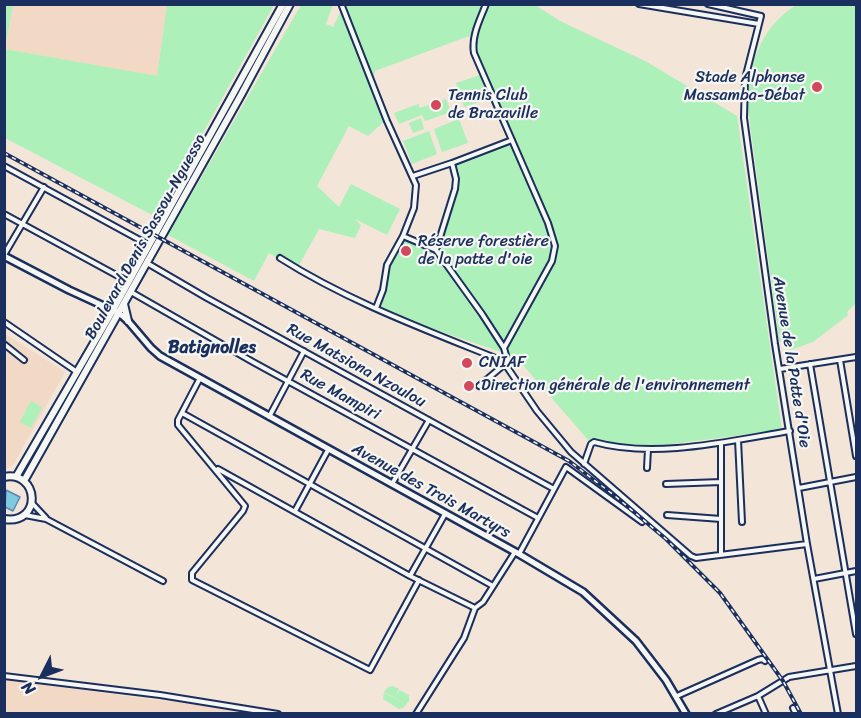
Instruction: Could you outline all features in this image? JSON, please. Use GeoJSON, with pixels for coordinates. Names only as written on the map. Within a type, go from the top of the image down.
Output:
{"type":"FeatureCollection","features":[{"type":"Feature","properties":{"kind":"main road","name":"Boulevard Denis Sassou-Nguesso"},"geometry":{"type":"LineString","coordinates":[[24,481],[149,245],[283,4]]}},
{"type":"Feature","properties":{"kind":"main road","name":"Boulevard Denis Sassou-Nguesso"},"geometry":{"type":"LineString","coordinates":[[16,477],[78,372],[115,313],[124,304],[291,4]]}},
{"type":"Feature","properties":{"kind":"main road","name":"Avenue des Trois Martyrs"},"geometry":{"type":"LineString","coordinates":[[4,256],[115,313],[131,324],[155,352],[569,583],[601,607],[636,641],[659,669],[686,714]]}},
{"type":"Feature","properties":{"kind":"main road"},"geometry":{"type":"LineString","coordinates":[[124,304],[131,324]]}},
{"type":"Feature","properties":{"kind":"main road"},"geometry":{"type":"LineString","coordinates":[[4,477],[16,477],[24,481],[32,495],[32,503],[25,514],[14,520],[5,520]]}},
{"type":"Feature","properties":{"kind":"street"},"geometry":{"type":"LineString","coordinates":[[486,4],[476,30],[473,49],[552,234],[555,254],[504,348]]}},
{"type":"Feature","properties":{"kind":"street"},"geometry":{"type":"LineString","coordinates":[[639,4],[759,24]]}},
{"type":"Feature","properties":{"kind":"street","name":"Avenue de la Patte d'Oie"},"geometry":{"type":"LineString","coordinates":[[708,4],[761,16],[745,79],[744,118],[807,544],[838,714]]}},
{"type":"Feature","properties":{"kind":"street"},"geometry":{"type":"LineString","coordinates":[[342,6],[387,120],[416,185],[416,199],[403,236],[387,265],[383,290],[376,308]]}},
{"type":"Feature","properties":{"kind":"street"},"geometry":{"type":"LineString","coordinates":[[413,176],[512,140]]}},
{"type":"Feature","properties":{"kind":"street"},"geometry":{"type":"LineString","coordinates":[[436,250],[455,189],[456,179],[452,163]]}},
{"type":"Feature","properties":{"kind":"street"},"geometry":{"type":"LineString","coordinates":[[4,166],[149,245]]}},
{"type":"Feature","properties":{"kind":"street"},"geometry":{"type":"LineString","coordinates":[[4,256],[44,187]]}},
{"type":"Feature","properties":{"kind":"street"},"geometry":{"type":"LineString","coordinates":[[4,214],[129,282]]}},
{"type":"Feature","properties":{"kind":"street"},"geometry":{"type":"LineString","coordinates":[[403,236],[436,250],[504,348],[507,359],[505,364],[479,386]]}},
{"type":"Feature","properties":{"kind":"street"},"geometry":{"type":"LineString","coordinates":[[280,258],[376,308],[505,364],[537,411],[571,452],[691,556],[696,558],[807,544]]}},
{"type":"Feature","properties":{"kind":"street","name":"Rue Matsiona Nzoulou"},"geometry":{"type":"LineString","coordinates":[[147,263],[554,489]]}},
{"type":"Feature","properties":{"kind":"street","name":"Rue Mampiri"},"geometry":{"type":"LineString","coordinates":[[130,291],[538,518]]}},
{"type":"Feature","properties":{"kind":"street"},"geometry":{"type":"LineString","coordinates":[[4,322],[78,372]]}},
{"type":"Feature","properties":{"kind":"street"},"geometry":{"type":"LineString","coordinates":[[4,344],[24,360]]}},
{"type":"Feature","properties":{"kind":"street"},"geometry":{"type":"LineString","coordinates":[[269,417],[304,351]]}},
{"type":"Feature","properties":{"kind":"street"},"geometry":{"type":"LineString","coordinates":[[780,369],[856,357]]}},
{"type":"Feature","properties":{"kind":"street"},"geometry":{"type":"LineString","coordinates":[[840,360],[856,456]]}},
{"type":"Feature","properties":{"kind":"street"},"geometry":{"type":"LineString","coordinates":[[810,364],[856,634]]}},
{"type":"Feature","properties":{"kind":"street"},"geometry":{"type":"LineString","coordinates":[[200,378],[178,425],[216,468],[243,503],[244,509],[192,573],[191,578],[370,670],[419,580]]}},
{"type":"Feature","properties":{"kind":"street"},"geometry":{"type":"LineString","coordinates":[[182,413],[493,586]]}},
{"type":"Feature","properties":{"kind":"street"},"geometry":{"type":"LineString","coordinates":[[392,485],[429,420]]}},
{"type":"Feature","properties":{"kind":"street"},"geometry":{"type":"LineString","coordinates":[[584,464],[591,444],[594,442],[611,447],[648,449],[721,444],[790,431]]}},
{"type":"Feature","properties":{"kind":"street"},"geometry":{"type":"LineString","coordinates":[[738,440],[742,522]]}},
{"type":"Feature","properties":{"kind":"street"},"geometry":{"type":"LineString","coordinates":[[721,444],[721,554]]}},
{"type":"Feature","properties":{"kind":"street"},"geometry":{"type":"LineString","coordinates":[[647,468],[648,449]]}},
{"type":"Feature","properties":{"kind":"street"},"geometry":{"type":"LineString","coordinates":[[295,512],[328,450]]}},
{"type":"Feature","properties":{"kind":"street"},"geometry":{"type":"LineString","coordinates":[[416,714],[464,638],[475,608],[479,606],[517,553],[564,468],[567,467],[642,522]]}},
{"type":"Feature","properties":{"kind":"street"},"geometry":{"type":"LineString","coordinates":[[216,468],[410,576],[475,608]]}},
{"type":"Feature","properties":{"kind":"street"},"geometry":{"type":"LineString","coordinates":[[799,488],[856,477]]}},
{"type":"Feature","properties":{"kind":"street"},"geometry":{"type":"LineString","coordinates":[[666,484],[721,482]]}},
{"type":"Feature","properties":{"kind":"street"},"geometry":{"type":"LineString","coordinates":[[32,503],[46,519]]}},
{"type":"Feature","properties":{"kind":"street"},"geometry":{"type":"LineString","coordinates":[[25,514],[46,519],[163,581]]}},
{"type":"Feature","properties":{"kind":"street"},"geometry":{"type":"LineString","coordinates":[[410,576],[445,514]]}},
{"type":"Feature","properties":{"kind":"street"},"geometry":{"type":"LineString","coordinates":[[667,514],[721,519]]}},
{"type":"Feature","properties":{"kind":"street"},"geometry":{"type":"LineString","coordinates":[[814,579],[856,571]]}},
{"type":"Feature","properties":{"kind":"street"},"geometry":{"type":"LineString","coordinates":[[677,696],[758,660],[765,661]]}},
{"type":"Feature","properties":{"kind":"street"},"geometry":{"type":"LineString","coordinates":[[716,714],[758,696],[789,677],[856,666]]}},
{"type":"Feature","properties":{"kind":"street"},"geometry":{"type":"LineString","coordinates":[[4,676],[160,695],[278,714]]}},
{"type":"Feature","properties":{"kind":"street"},"geometry":{"type":"LineString","coordinates":[[758,696],[766,714]]}},
{"type":"Feature","properties":{"kind":"street"},"geometry":{"type":"LineString","coordinates":[[729,708],[731,714]]}},
{"type":"Feature","properties":{"kind":"street"},"geometry":{"type":"LineString","coordinates":[[793,708],[796,714]]}},
{"type":"Feature","properties":{"kind":"shaded area"},"geometry":{"type":"Polygon","coordinates":[[[13,5],[167,5],[157,77],[5,49],[13,5]]]}},
{"type":"Feature","properties":{"kind":"shaded area"},"geometry":{"type":"Polygon","coordinates":[[[4,333],[65,372],[13,465],[5,470],[4,333]]]}},
{"type":"Feature","properties":{"kind":"shaded area"},"geometry":{"type":"Polygon","coordinates":[[[5,679],[118,695],[261,713],[5,713],[5,679]]]}},
{"type":"Feature","properties":{"kind":"green space"},"geometry":{"type":"Polygon","coordinates":[[[4,5],[13,5],[5,49],[4,49],[4,5]]]}},
{"type":"Feature","properties":{"kind":"green space"},"geometry":{"type":"Polygon","coordinates":[[[167,5],[274,5],[156,217],[5,138],[5,49],[157,76],[167,5]]]}},
{"type":"Feature","properties":{"kind":"green space"},"geometry":{"type":"Polygon","coordinates":[[[301,5],[333,5],[326,24],[333,27],[344,5],[535,5],[560,21],[647,62],[737,116],[782,430],[640,448],[589,441],[516,357],[376,308],[384,285],[384,273],[403,236],[435,250],[456,179],[452,163],[511,140],[469,36],[375,71],[373,83],[388,118],[368,136],[349,126],[317,186],[339,207],[351,184],[400,209],[387,235],[355,219],[361,225],[355,238],[319,229],[297,269],[269,253],[254,281],[168,235],[301,5]]]}},
{"type":"Feature","properties":{"kind":"green space"},"geometry":{"type":"Polygon","coordinates":[[[796,5],[856,5],[856,303],[847,312],[848,315],[813,342],[790,350],[779,340],[748,109],[750,78],[758,50],[773,25],[796,5]]]}},
{"type":"Feature","properties":{"kind":"green space"},"geometry":{"type":"Polygon","coordinates":[[[480,75],[488,99],[464,107],[456,83],[480,75]]]}},
{"type":"Feature","properties":{"kind":"green space"},"geometry":{"type":"Polygon","coordinates":[[[446,99],[451,112],[425,121],[422,115],[399,124],[394,113],[418,104],[420,108],[446,99]]]}},
{"type":"Feature","properties":{"kind":"green space"},"geometry":{"type":"Polygon","coordinates":[[[421,118],[424,129],[413,133],[409,123],[421,118]]]}},
{"type":"Feature","properties":{"kind":"green space"},"geometry":{"type":"Polygon","coordinates":[[[459,119],[468,143],[442,152],[434,129],[459,119]]]}},
{"type":"Feature","properties":{"kind":"green space"},"geometry":{"type":"Polygon","coordinates":[[[429,131],[437,154],[412,164],[403,141],[429,131]]]}},
{"type":"Feature","properties":{"kind":"green space"},"geometry":{"type":"Polygon","coordinates":[[[31,401],[42,407],[31,428],[20,422],[31,401]]]}},
{"type":"Feature","properties":{"kind":"green space"},"geometry":{"type":"Polygon","coordinates":[[[393,686],[399,689],[396,696],[400,690],[409,695],[409,701],[403,708],[399,709],[383,699],[384,693],[405,703],[384,692],[388,687],[393,686]]]}},
{"type":"Feature","properties":{"kind":"water"},"geometry":{"type":"Polygon","coordinates":[[[6,490],[20,497],[13,511],[5,507],[6,490]]]}},
{"type":"Feature","properties":{"kind":"railway"},"geometry":{"type":"LineString","coordinates":[[4,153],[569,461],[666,539],[720,593],[783,681],[801,714]]}},
{"type":"Feature","properties":{"kind":"place","name":"Stade Alphonse Massamba-Débat"},"geometry":{"type":"Point","coordinates":[817,87]}},
{"type":"Feature","properties":{"kind":"place","name":"Tennis Club de Brazaville"},"geometry":{"type":"Point","coordinates":[436,105]}},
{"type":"Feature","properties":{"kind":"place","name":"Réserve forestière de la patte d'oie"},"geometry":{"type":"Point","coordinates":[406,251]}},
{"type":"Feature","properties":{"kind":"place","name":"CNIAF"},"geometry":{"type":"Point","coordinates":[467,363]}},
{"type":"Feature","properties":{"kind":"place","name":"Direction générale de l'environnement"},"geometry":{"type":"Point","coordinates":[469,386]}},
{"type":"Feature","properties":{"kind":"district","name":"Batignolles"},"geometry":{"type":"Point","coordinates":[212,348]}}]}
